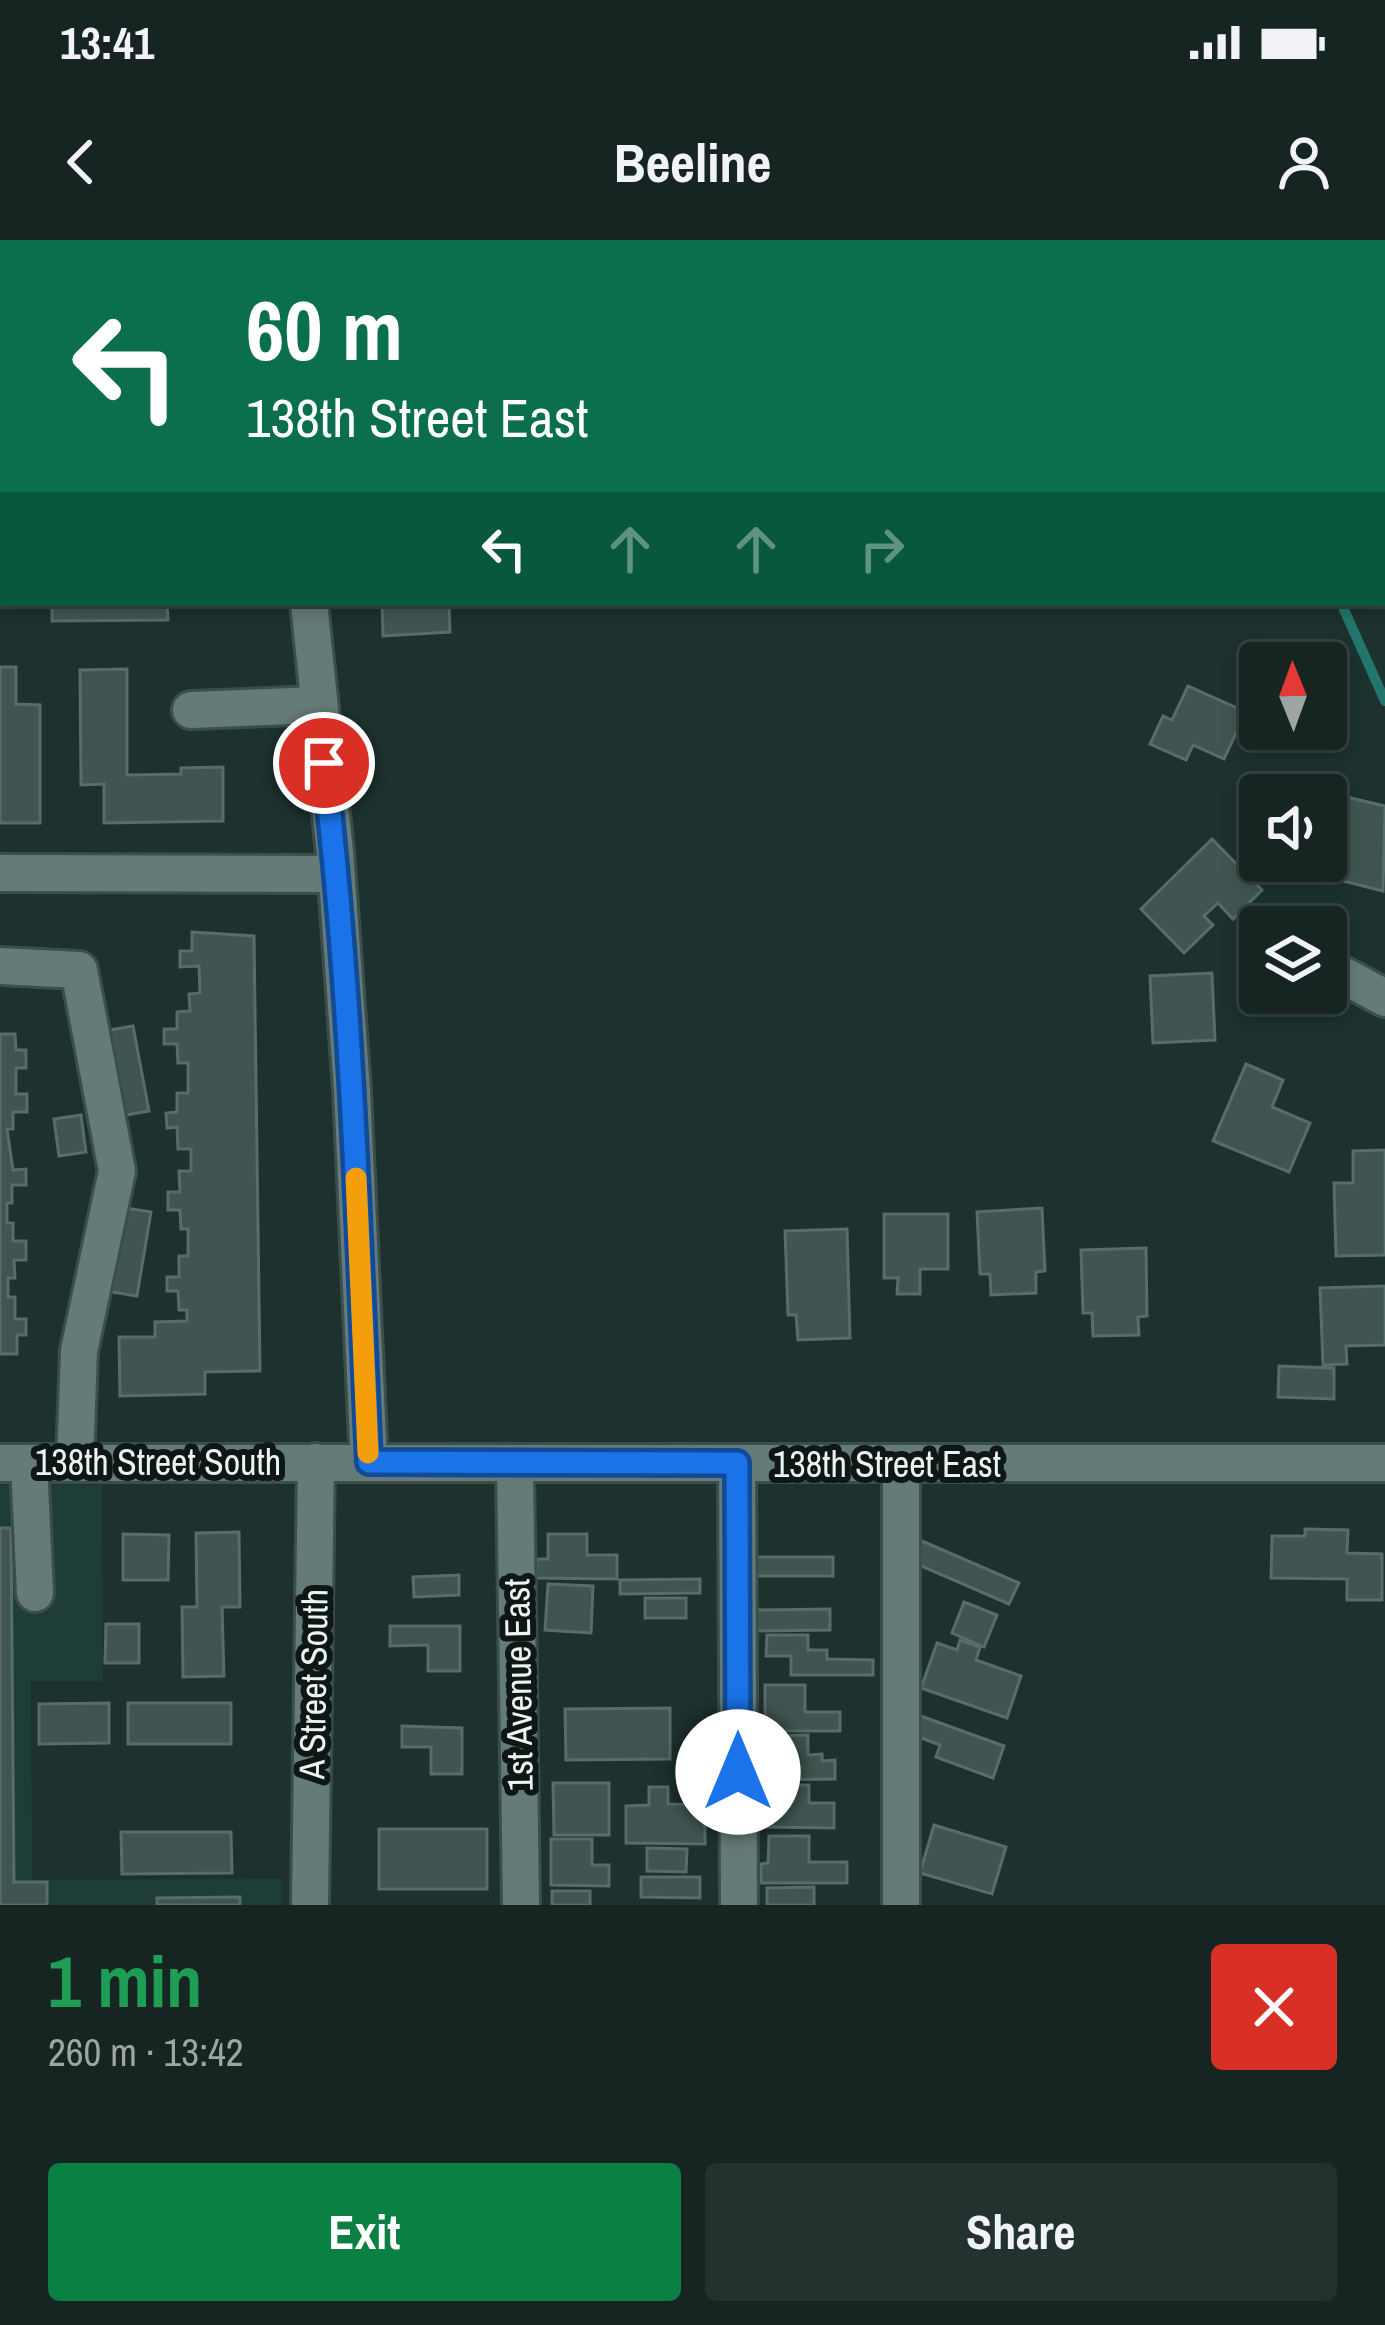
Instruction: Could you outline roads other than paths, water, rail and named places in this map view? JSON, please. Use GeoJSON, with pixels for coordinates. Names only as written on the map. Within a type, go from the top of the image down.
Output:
{"type":"FeatureCollection","features":[{"type":"Feature","properties":{"kind":"street"},"geometry":{"type":"LineString","coordinates":[[309,606],[352,1090],[369,1462]]}},
{"type":"Feature","properties":{"kind":"street"},"geometry":{"type":"LineString","coordinates":[[191,710],[317,705]]}},
{"type":"Feature","properties":{"kind":"street"},"geometry":{"type":"LineString","coordinates":[[0,873],[336,874]]}},
{"type":"Feature","properties":{"kind":"street"},"geometry":{"type":"LineString","coordinates":[[0,966],[79,970],[117,1171],[79,1351],[75,1462]]}},
{"type":"Feature","properties":{"kind":"street"},"geometry":{"type":"LineString","coordinates":[[1347,977],[1385,998]]}},
{"type":"Feature","properties":{"kind":"street","name":"138th Street East"},"geometry":{"type":"LineString","coordinates":[[316,1462],[1385,1462]]}},
{"type":"Feature","properties":{"kind":"street","name":"138th Street South"},"geometry":{"type":"LineString","coordinates":[[14,1463],[316,1462]]}},
{"type":"Feature","properties":{"kind":"street","name":"A Street South"},"geometry":{"type":"LineString","coordinates":[[310,1905],[316,1462]]}},
{"type":"Feature","properties":{"kind":"street"},"geometry":{"type":"LineString","coordinates":[[14,1463],[35,1593]]}},
{"type":"Feature","properties":{"kind":"street"},"geometry":{"type":"LineString","coordinates":[[737,1463],[739,1905]]}},
{"type":"Feature","properties":{"kind":"street","name":"1st Avenue East"},"geometry":{"type":"LineString","coordinates":[[515,1464],[521,1905]]}},
{"type":"Feature","properties":{"kind":"street"},"geometry":{"type":"LineString","coordinates":[[901,1465],[901,1905]]}},
{"type":"Feature","properties":{"kind":"waterway"},"geometry":{"type":"LineString","coordinates":[[1342,606],[1385,701]]}}]}
